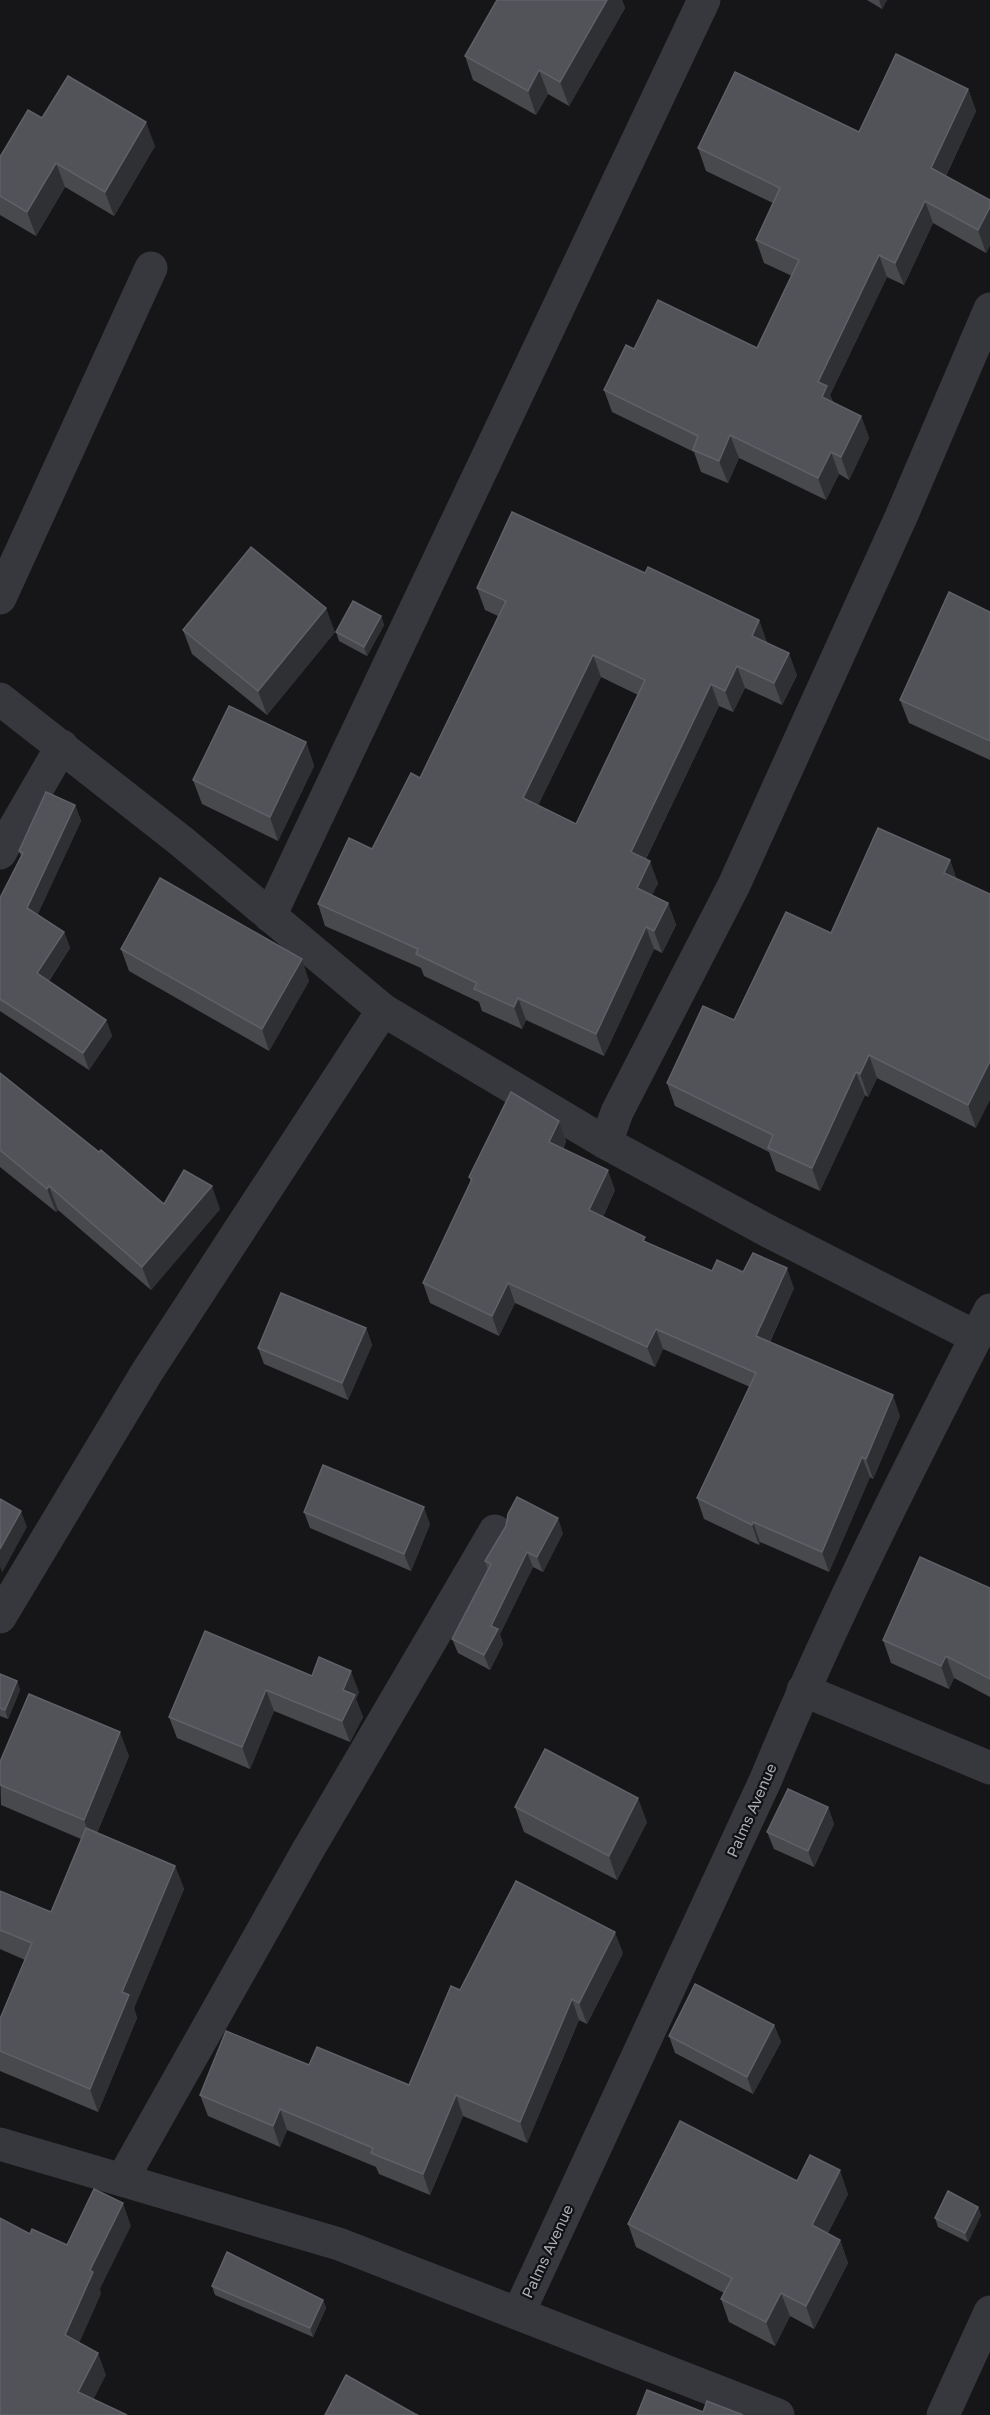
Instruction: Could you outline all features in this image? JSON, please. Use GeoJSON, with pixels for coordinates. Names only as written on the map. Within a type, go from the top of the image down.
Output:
{"type":"FeatureCollection","features":[{"type":"Feature","properties":{"kind":"street"},"geometry":{"type":"LineString","coordinates":[[270,916],[704,0]]}},
{"type":"Feature","properties":{"kind":"street"},"geometry":{"type":"LineString","coordinates":[[0,598],[151,268]]}},
{"type":"Feature","properties":{"kind":"street"},"geometry":{"type":"LineString","coordinates":[[606,1143],[617,1112],[734,885],[901,517],[990,309]]}},
{"type":"Feature","properties":{"kind":"street"},"geometry":{"type":"LineString","coordinates":[[0,699],[62,746],[382,1010],[606,1143],[768,1231],[983,1323]]}},
{"type":"Feature","properties":{"kind":"street"},"geometry":{"type":"LineString","coordinates":[[0,852],[62,746]]}},
{"type":"Feature","properties":{"kind":"street"},"geometry":{"type":"LineString","coordinates":[[0,1617],[147,1372],[382,1010]]}},
{"type":"Feature","properties":{"kind":"street","name":"Palms Avenue"},"geometry":{"type":"LineString","coordinates":[[519,2312],[761,1790],[803,1690],[874,1539],[983,1323]]}},
{"type":"Feature","properties":{"kind":"street"},"geometry":{"type":"LineString","coordinates":[[122,2180],[308,1850],[495,1531]]}},
{"type":"Feature","properties":{"kind":"street"},"geometry":{"type":"LineString","coordinates":[[803,1690],[990,1768]]}},
{"type":"Feature","properties":{"kind":"street"},"geometry":{"type":"LineString","coordinates":[[0,2144],[339,2244],[519,2312],[778,2415]]}},
{"type":"Feature","properties":{"kind":"street"},"geometry":{"type":"LineString","coordinates":[[943,2415],[990,2312]]}},
{"type":"Feature","properties":{"kind":"building"},"geometry":{"type":"Polygon","coordinates":[[[497,0],[607,0],[560,82],[539,70],[528,91],[465,56],[497,0]]]}},
{"type":"Feature","properties":{"kind":"building"},"geometry":{"type":"Polygon","coordinates":[[[896,54],[968,89],[931,168],[990,200],[990,207],[978,230],[925,201],[895,263],[879,255],[818,382],[827,386],[822,397],[861,416],[841,457],[831,452],[818,478],[730,435],[719,461],[693,450],[698,436],[604,390],[626,345],[634,349],[658,300],[757,348],[799,260],[756,240],[780,188],[698,148],[735,72],[859,132],[896,54]]]}},
{"type":"Feature","properties":{"kind":"building"},"geometry":{"type":"Polygon","coordinates":[[[68,76],[146,122],[105,192],[56,163],[27,212],[0,196],[0,157],[28,110],[42,118],[68,76]]]}},
{"type":"Feature","properties":{"kind":"building"},"geometry":{"type":"Polygon","coordinates":[[[512,512],[645,573],[648,567],[759,620],[752,636],[789,653],[774,683],[737,666],[725,691],[711,684],[631,852],[650,861],[637,888],[668,903],[654,931],[646,927],[596,1034],[518,998],[514,1007],[474,989],[477,983],[416,954],[418,949],[318,904],[349,838],[372,849],[411,773],[420,778],[506,601],[477,588],[512,512]],[[593,655],[523,798],[576,824],[645,680],[593,655]]]}},
{"type":"Feature","properties":{"kind":"building"},"geometry":{"type":"Polygon","coordinates":[[[251,547],[326,608],[258,691],[183,630],[251,547]]]}},
{"type":"Feature","properties":{"kind":"building"},"geometry":{"type":"Polygon","coordinates":[[[949,592],[990,612],[990,741],[900,700],[949,592]]]}},
{"type":"Feature","properties":{"kind":"building"},"geometry":{"type":"Polygon","coordinates":[[[353,601],[381,616],[364,647],[336,632],[353,601]]]}},
{"type":"Feature","properties":{"kind":"building"},"geometry":{"type":"Polygon","coordinates":[[[229,706],[306,742],[270,817],[193,780],[229,706]]]}},
{"type":"Feature","properties":{"kind":"building"},"geometry":{"type":"Polygon","coordinates":[[[46,792],[75,805],[27,908],[64,932],[37,973],[106,1020],[83,1053],[0,999],[0,898],[23,853],[19,851],[46,792]]]}},
{"type":"Feature","properties":{"kind":"building"},"geometry":{"type":"Polygon","coordinates":[[[878,828],[950,860],[944,873],[990,894],[990,1061],[968,1105],[869,1055],[860,1074],[856,1072],[812,1168],[768,1148],[773,1135],[667,1083],[703,1006],[734,1020],[786,912],[831,933],[878,828]]]}},
{"type":"Feature","properties":{"kind":"building"},"geometry":{"type":"Polygon","coordinates":[[[160,878],[302,959],[262,1029],[121,949],[160,878]]]}},
{"type":"Feature","properties":{"kind":"building"},"geometry":{"type":"Polygon","coordinates":[[[0,1073],[99,1152],[101,1150],[164,1204],[184,1170],[212,1186],[142,1267],[49,1186],[47,1189],[0,1150],[0,1073]]]}},
{"type":"Feature","properties":{"kind":"building"},"geometry":{"type":"Polygon","coordinates":[[[511,1092],[559,1121],[549,1142],[608,1170],[589,1210],[645,1237],[643,1241],[712,1271],[717,1260],[743,1272],[753,1253],[787,1268],[756,1336],[893,1395],[866,1459],[862,1457],[822,1552],[753,1522],[752,1525],[697,1498],[756,1373],[656,1329],[647,1347],[508,1283],[492,1316],[423,1283],[472,1179],[469,1177],[511,1092]]]}},
{"type":"Feature","properties":{"kind":"building"},"geometry":{"type":"Polygon","coordinates":[[[281,1293],[366,1328],[342,1383],[258,1348],[281,1293]]]}},
{"type":"Feature","properties":{"kind":"building"},"geometry":{"type":"Polygon","coordinates":[[[323,1465],[424,1507],[404,1554],[304,1512],[323,1465]]]}},
{"type":"Feature","properties":{"kind":"building"},"geometry":{"type":"Polygon","coordinates":[[[517,1497],[558,1518],[537,1557],[527,1552],[491,1626],[498,1629],[484,1655],[452,1639],[491,1564],[485,1561],[506,1526],[508,1514],[517,1497]]]}},
{"type":"Feature","properties":{"kind":"building"},"geometry":{"type":"Polygon","coordinates":[[[0,1499],[21,1511],[0,1549],[0,1499]]]}},
{"type":"Feature","properties":{"kind":"building"},"geometry":{"type":"Polygon","coordinates":[[[920,1557],[990,1588],[990,1679],[946,1656],[941,1666],[883,1640],[920,1557]]]}},
{"type":"Feature","properties":{"kind":"building"},"geometry":{"type":"Polygon","coordinates":[[[205,1631],[312,1676],[319,1657],[351,1671],[343,1690],[355,1695],[342,1721],[266,1690],[242,1747],[169,1717],[205,1631]]]}},
{"type":"Feature","properties":{"kind":"building"},"geometry":{"type":"Polygon","coordinates":[[[0,1674],[17,1681],[5,1710],[0,1708],[0,1674]]]}},
{"type":"Feature","properties":{"kind":"building"},"geometry":{"type":"Polygon","coordinates":[[[29,1694],[120,1732],[84,1820],[0,1785],[0,1762],[29,1694]]]}},
{"type":"Feature","properties":{"kind":"building"},"geometry":{"type":"Polygon","coordinates":[[[545,1749],[638,1798],[609,1856],[515,1807],[545,1749]]]}},
{"type":"Feature","properties":{"kind":"building"},"geometry":{"type":"Polygon","coordinates":[[[788,1789],[828,1807],[808,1851],[767,1832],[788,1789]]]}},
{"type":"Feature","properties":{"kind":"building"},"geometry":{"type":"Polygon","coordinates":[[[86,1828],[175,1866],[122,1992],[129,1995],[90,2089],[0,2051],[0,2019],[32,1943],[0,1930],[0,1891],[51,1912],[86,1828]]]}},
{"type":"Feature","properties":{"kind":"building"},"geometry":{"type":"Polygon","coordinates":[[[516,1881],[615,1932],[579,2003],[572,1999],[520,2122],[456,2095],[423,2174],[371,2153],[373,2148],[280,2109],[273,2126],[200,2095],[226,2031],[309,2065],[317,2047],[409,2085],[451,1986],[460,1990],[516,1881]]]}},
{"type":"Feature","properties":{"kind":"building"},"geometry":{"type":"Polygon","coordinates":[[[695,1984],[774,2025],[747,2077],[669,2036],[695,1984]]]}},
{"type":"Feature","properties":{"kind":"building"},"geometry":{"type":"Polygon","coordinates":[[[680,2121],[797,2181],[810,2155],[840,2170],[812,2225],[840,2240],[806,2306],[781,2293],[766,2322],[721,2299],[732,2278],[628,2224],[680,2121]]]}},
{"type":"Feature","properties":{"kind":"building"},"geometry":{"type":"Polygon","coordinates":[[[94,2189],[123,2203],[90,2270],[93,2272],[65,2335],[98,2353],[78,2392],[127,2415],[0,2415],[0,2218],[30,2234],[32,2229],[67,2245],[94,2189]]]}},
{"type":"Feature","properties":{"kind":"building"},"geometry":{"type":"Polygon","coordinates":[[[948,2191],[978,2207],[965,2233],[935,2218],[948,2191]]]}},
{"type":"Feature","properties":{"kind":"building"},"geometry":{"type":"Polygon","coordinates":[[[227,2252],[323,2300],[310,2328],[212,2286],[227,2252]]]}},
{"type":"Feature","properties":{"kind":"building"},"geometry":{"type":"Polygon","coordinates":[[[346,2375],[415,2414],[418,2415],[325,2415],[346,2375]]]}},
{"type":"Feature","properties":{"kind":"building"},"geometry":{"type":"Polygon","coordinates":[[[647,2390],[703,2412],[707,2401],[743,2415],[637,2415],[647,2390]]]}}]}
